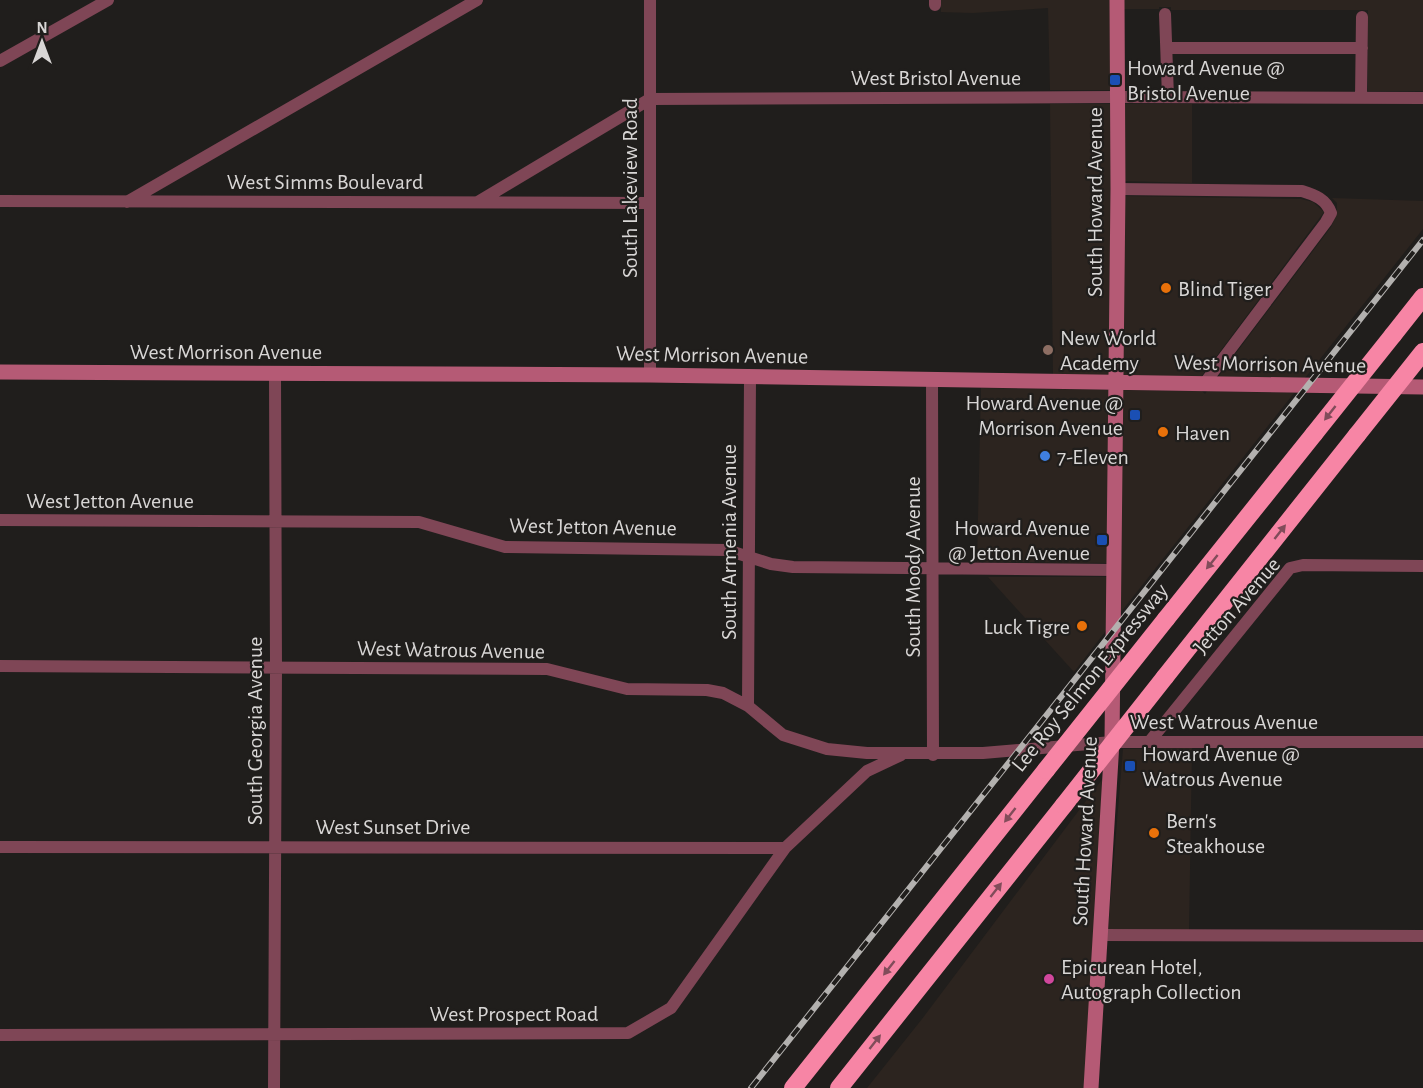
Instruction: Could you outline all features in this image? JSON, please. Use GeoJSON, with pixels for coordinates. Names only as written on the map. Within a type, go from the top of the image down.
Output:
{"type":"FeatureCollection","features":[{"type":"Feature","properties":{"kind":"highway","name":"Lee Roy Selmon Expressway"},"geometry":{"type":"LineString","coordinates":[[793,1088],[1423,297]]}},
{"type":"Feature","properties":{"kind":"highway"},"geometry":{"type":"LineString","coordinates":[[839,1088],[1423,352]]}},
{"type":"Feature","properties":{"kind":"street"},"geometry":{"type":"LineString","coordinates":[[0,61],[108,0]]}},
{"type":"Feature","properties":{"kind":"street"},"geometry":{"type":"LineString","coordinates":[[126,202],[477,0]]}},
{"type":"Feature","properties":{"kind":"street","name":"South Lakeview Road"},"geometry":{"type":"LineString","coordinates":[[650,0],[650,375]]}},
{"type":"Feature","properties":{"kind":"street","name":"South Howard Avenue"},"geometry":{"type":"LineString","coordinates":[[1091,1088],[1112,742],[1118,189],[1117,0]]}},
{"type":"Feature","properties":{"kind":"street"},"geometry":{"type":"LineString","coordinates":[[1165,14],[1168,97]]}},
{"type":"Feature","properties":{"kind":"street"},"geometry":{"type":"LineString","coordinates":[[1361,98],[1362,17]]}},
{"type":"Feature","properties":{"kind":"street"},"geometry":{"type":"LineString","coordinates":[[1167,48],[1362,48]]}},
{"type":"Feature","properties":{"kind":"street","name":"West Bristol Avenue"},"geometry":{"type":"LineString","coordinates":[[650,99],[1423,98]]}},
{"type":"Feature","properties":{"kind":"street"},"geometry":{"type":"LineString","coordinates":[[478,202],[650,99]]}},
{"type":"Feature","properties":{"kind":"street"},"geometry":{"type":"LineString","coordinates":[[1118,189],[1302,191],[1316,195],[1328,205],[1330,213],[1326,222],[1204,384]]}},
{"type":"Feature","properties":{"kind":"street","name":"West Simms Boulevard"},"geometry":{"type":"LineString","coordinates":[[0,201],[650,203]]}},
{"type":"Feature","properties":{"kind":"street","name":"West Morrison Avenue"},"geometry":{"type":"LineString","coordinates":[[0,372],[650,375],[1423,387]]}},
{"type":"Feature","properties":{"kind":"street","name":"South Georgia Avenue"},"geometry":{"type":"LineString","coordinates":[[274,1088],[275,375]]}},
{"type":"Feature","properties":{"kind":"street","name":"South Armenia Avenue"},"geometry":{"type":"LineString","coordinates":[[748,706],[750,378]]}},
{"type":"Feature","properties":{"kind":"street","name":"South Moody Avenue"},"geometry":{"type":"LineString","coordinates":[[932,380],[933,754]]}},
{"type":"Feature","properties":{"kind":"street","name":"West Jetton Avenue"},"geometry":{"type":"LineString","coordinates":[[0,520],[419,522],[505,547],[727,550],[771,564],[793,567],[1115,570]]}},
{"type":"Feature","properties":{"kind":"street","name":"Jetton Avenue"},"geometry":{"type":"LineString","coordinates":[[1150,741],[1290,568],[1303,565],[1423,566]]}},
{"type":"Feature","properties":{"kind":"street","name":"West Watrous Avenue"},"geometry":{"type":"LineString","coordinates":[[0,666],[547,669],[627,689],[707,690],[723,693],[748,706],[783,735],[808,745],[867,753],[983,753],[1150,741],[1423,742]]}},
{"type":"Feature","properties":{"kind":"street","name":"West Prospect Road"},"geometry":{"type":"LineString","coordinates":[[0,1035],[628,1034],[671,1008],[785,848],[867,771],[905,753]]}},
{"type":"Feature","properties":{"kind":"street","name":"West Sunset Drive"},"geometry":{"type":"LineString","coordinates":[[0,847],[785,848]]}},
{"type":"Feature","properties":{"kind":"street"},"geometry":{"type":"LineString","coordinates":[[1101,935],[1423,936]]}},
{"type":"Feature","properties":{"kind":"shaded area"},"geometry":{"type":"Polygon","coordinates":[[[941,0],[1111,0],[1110,90],[1050,90],[1048,8],[973,13],[939,12],[941,12],[941,0]]]}},
{"type":"Feature","properties":{"kind":"shaded area"},"geometry":{"type":"Polygon","coordinates":[[[1124,0],[1423,0],[1423,91],[1368,91],[1368,10],[1171,10],[1171,7],[1124,9],[1124,0]]]}},
{"type":"Feature","properties":{"kind":"shaded area"},"geometry":{"type":"Polygon","coordinates":[[[1050,104],[1110,104],[1112,189],[1109,376],[1053,375],[1050,104]]]}},
{"type":"Feature","properties":{"kind":"shaded area"},"geometry":{"type":"Polygon","coordinates":[[[1123,104],[1192,104],[1192,183],[1124,181],[1123,104]]]}},
{"type":"Feature","properties":{"kind":"shaded area"},"geometry":{"type":"Polygon","coordinates":[[[1124,196],[1301,199],[1313,202],[1324,212],[1201,377],[1121,376],[1124,196]]]}},
{"type":"Feature","properties":{"kind":"shaded area"},"geometry":{"type":"Polygon","coordinates":[[[1332,198],[1423,201],[1423,229],[1305,378],[1218,377],[1331,227],[1337,210],[1337,203],[1332,198]]]}},
{"type":"Feature","properties":{"kind":"shaded area"},"geometry":{"type":"Polygon","coordinates":[[[981,388],[1109,390],[1108,563],[977,562],[981,388]]]}},
{"type":"Feature","properties":{"kind":"shaded area"},"geometry":{"type":"Polygon","coordinates":[[[1121,390],[1202,391],[1205,394],[1207,391],[1294,393],[1121,612],[1121,390]]]}},
{"type":"Feature","properties":{"kind":"shaded area"},"geometry":{"type":"Polygon","coordinates":[[[988,577],[1108,577],[1108,628],[1074,672],[988,577]]]}},
{"type":"Feature","properties":{"kind":"shaded area"},"geometry":{"type":"Polygon","coordinates":[[[1192,748],[1189,930],[1108,930],[1123,749],[1192,748]]]}},
{"type":"Feature","properties":{"kind":"shaded area"},"geometry":{"type":"Polygon","coordinates":[[[1104,777],[1085,1088],[867,1088],[922,1019],[1104,777]]]}},
{"type":"Feature","properties":{"kind":"railway"},"geometry":{"type":"LineString","coordinates":[[751,1088],[1423,240]]}},
{"type":"Feature","properties":{"kind":"place","name":"Howard Avenue @ Bristol Avenue"},"geometry":{"type":"Point","coordinates":[1115,80]}},
{"type":"Feature","properties":{"kind":"place","name":"Blind Tiger"},"geometry":{"type":"Point","coordinates":[1166,288]}},
{"type":"Feature","properties":{"kind":"place","name":"New World Academy"},"geometry":{"type":"Point","coordinates":[1048,350]}},
{"type":"Feature","properties":{"kind":"place","name":"Howard Avenue @ Morrison Avenue"},"geometry":{"type":"Point","coordinates":[1135,415]}},
{"type":"Feature","properties":{"kind":"place","name":"Haven"},"geometry":{"type":"Point","coordinates":[1163,432]}},
{"type":"Feature","properties":{"kind":"place","name":"7-Eleven"},"geometry":{"type":"Point","coordinates":[1045,456]}},
{"type":"Feature","properties":{"kind":"place","name":"Howard Avenue @ Jetton Avenue"},"geometry":{"type":"Point","coordinates":[1102,540]}},
{"type":"Feature","properties":{"kind":"place","name":"Luck Tigre"},"geometry":{"type":"Point","coordinates":[1082,626]}},
{"type":"Feature","properties":{"kind":"place","name":"Howard Avenue @ Watrous Avenue"},"geometry":{"type":"Point","coordinates":[1130,766]}},
{"type":"Feature","properties":{"kind":"place","name":"Bern's Steakhouse"},"geometry":{"type":"Point","coordinates":[1154,833]}},
{"type":"Feature","properties":{"kind":"place","name":"Epicurean Hotel, Autograph Collection"},"geometry":{"type":"Point","coordinates":[1049,979]}}]}
